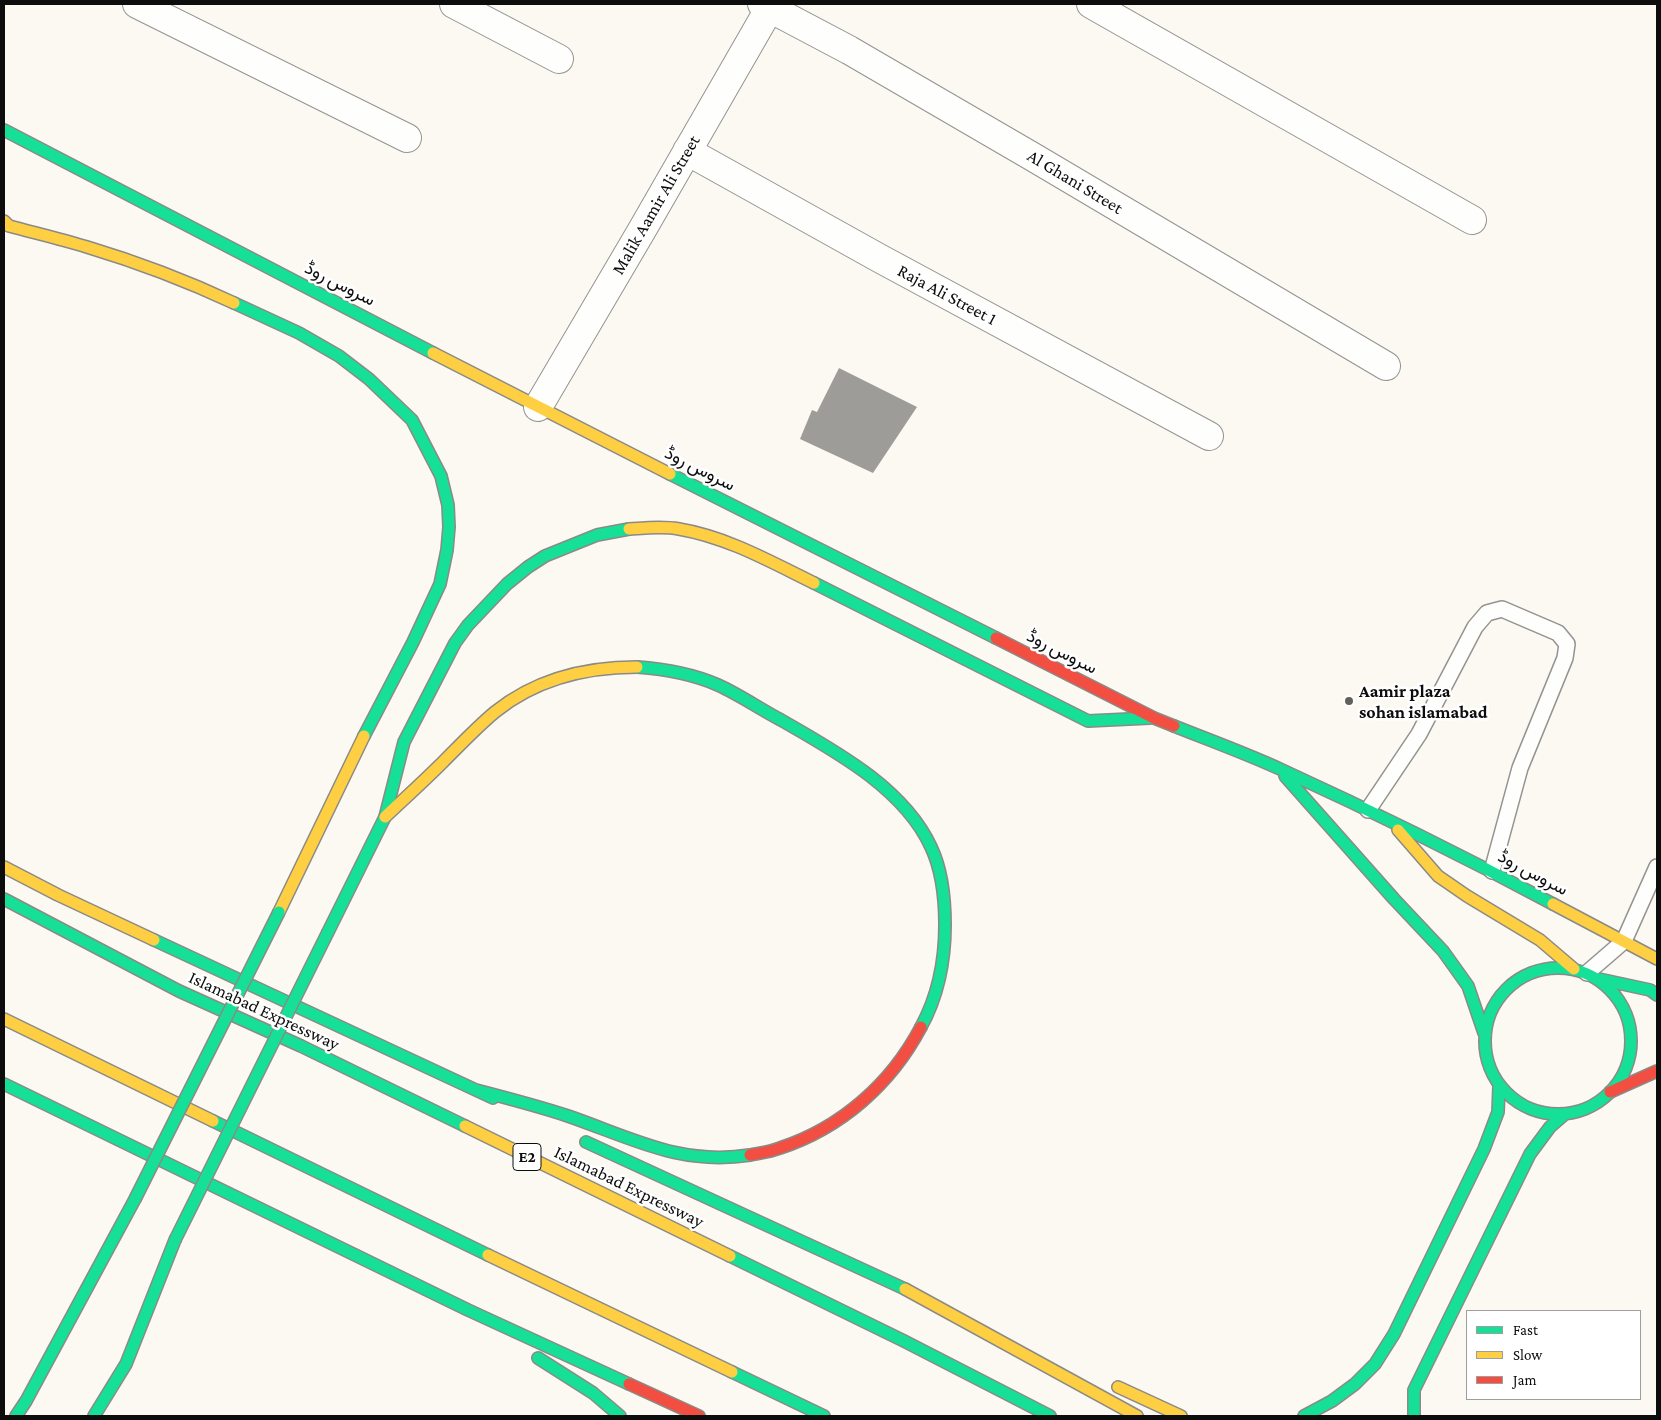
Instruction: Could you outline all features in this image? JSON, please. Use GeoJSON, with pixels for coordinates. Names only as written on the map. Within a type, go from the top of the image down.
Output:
{"type":"FeatureCollection","features":[{"type":"Feature","properties":{"kind":"main road","name":"سروس روڈ"},"geometry":{"type":"LineString","coordinates":[[4,130],[538,407],[1154,718],[1278,768],[1391,821],[1492,871],[1657,959]]}},
{"type":"Feature","properties":{"kind":"main road"},"geometry":{"type":"LineString","coordinates":[[14,150],[31,144]]}},
{"type":"Feature","properties":{"kind":"main road"},"geometry":{"type":"LineString","coordinates":[[4,222],[9,226],[113,255],[197,286],[300,332],[339,356],[369,379],[412,420],[441,476],[448,505],[450,527],[440,584],[414,642],[377,710],[279,912],[135,1199],[26,1401],[16,1416]]}},
{"type":"Feature","properties":{"kind":"main road"},"geometry":{"type":"LineString","coordinates":[[94,1416],[126,1364],[175,1240],[385,817],[404,742],[455,643],[468,625],[507,584],[528,567],[545,556],[567,546],[622,530],[653,527],[679,529],[725,540],[1088,721],[1154,718]]}},
{"type":"Feature","properties":{"kind":"main road"},"geometry":{"type":"LineString","coordinates":[[385,817],[503,705],[534,687],[568,676],[598,670],[629,667],[654,668],[679,673],[717,685],[842,757],[868,774],[894,798],[915,821],[930,845],[940,880],[946,943],[931,1008],[915,1039],[896,1069],[873,1093],[848,1114],[820,1132],[769,1152],[745,1157],[719,1159],[688,1157],[626,1139],[569,1116],[476,1090]]}},
{"type":"Feature","properties":{"kind":"main road"},"geometry":{"type":"LineString","coordinates":[[1278,768],[1387,892],[1443,952],[1468,986],[1484,1033]]}},
{"type":"Feature","properties":{"kind":"main road","name":"سروس روڈ"},"geometry":{"type":"LineString","coordinates":[[1391,821],[1438,876],[1467,896],[1540,940],[1587,974],[1650,990],[1657,995]]}},
{"type":"Feature","properties":{"kind":"main road"},"geometry":{"type":"LineString","coordinates":[[4,867],[58,895],[538,1119]]}},
{"type":"Feature","properties":{"kind":"main road","name":"Islamabad Expressway"},"geometry":{"type":"LineString","coordinates":[[4,899],[179,991],[309,1050],[904,1341],[1050,1416]]}},
{"type":"Feature","properties":{"kind":"main road"},"geometry":{"type":"LineString","coordinates":[[1557,967],[1587,974],[1611,989],[1621,1002],[1628,1017],[1632,1033],[1628,1065],[1620,1080],[1597,1103],[1565,1114],[1553,1114],[1528,1108],[1508,1095],[1499,1086],[1487,1061],[1484,1033],[1488,1016],[1496,1000],[1508,986],[1523,976],[1539,970],[1557,967]]}},
{"type":"Feature","properties":{"kind":"main road"},"geometry":{"type":"LineString","coordinates":[[4,1019],[413,1220],[824,1416]]}},
{"type":"Feature","properties":{"kind":"main road"},"geometry":{"type":"LineString","coordinates":[[1610,1092],[1657,1071]]}},
{"type":"Feature","properties":{"kind":"main road"},"geometry":{"type":"LineString","coordinates":[[4,1084],[468,1310],[699,1416]]}},
{"type":"Feature","properties":{"kind":"main road"},"geometry":{"type":"LineString","coordinates":[[1304,1416],[1332,1401],[1355,1384],[1375,1364],[1394,1334],[1487,1142],[1498,1112],[1499,1086]]}},
{"type":"Feature","properties":{"kind":"main road"},"geometry":{"type":"LineString","coordinates":[[1414,1416],[1414,1390],[1518,1177],[1530,1154],[1550,1127],[1565,1114]]}},
{"type":"Feature","properties":{"kind":"main road"},"geometry":{"type":"LineString","coordinates":[[574,1136],[918,1295],[1138,1416]]}},
{"type":"Feature","properties":{"kind":"main road"},"geometry":{"type":"LineString","coordinates":[[468,1310],[593,1393],[620,1416]]}},
{"type":"Feature","properties":{"kind":"main road"},"geometry":{"type":"LineString","coordinates":[[973,1326],[1010,1333]]}},
{"type":"Feature","properties":{"kind":"main road"},"geometry":{"type":"LineString","coordinates":[[119,1399],[126,1364]]}},
{"type":"Feature","properties":{"kind":"main road"},"geometry":{"type":"LineString","coordinates":[[1103,1380],[1181,1416]]}},
{"type":"Feature","properties":{"kind":"street"},"geometry":{"type":"LineString","coordinates":[[137,4],[407,138]]}},
{"type":"Feature","properties":{"kind":"street"},"geometry":{"type":"LineString","coordinates":[[454,4],[559,59]]}},
{"type":"Feature","properties":{"kind":"street"},"geometry":{"type":"LineString","coordinates":[[1091,4],[1472,220]]}},
{"type":"Feature","properties":{"kind":"street","name":"Malik Aamir Ali Street"},"geometry":{"type":"LineString","coordinates":[[538,407],[642,230],[768,5]]}},
{"type":"Feature","properties":{"kind":"street","name":"Al Ghani Street"},"geometry":{"type":"LineString","coordinates":[[768,5],[1033,156],[1386,366]]}},
{"type":"Feature","properties":{"kind":"street","name":"Raja Ali Street 1"},"geometry":{"type":"LineString","coordinates":[[687,151],[879,258],[1209,436]]}},
{"type":"Feature","properties":{"kind":"lane"},"geometry":{"type":"LineString","coordinates":[[1368,810],[1419,734],[1475,627],[1487,613],[1502,610],[1558,633],[1567,644],[1565,658],[1520,768],[1492,871]]}},
{"type":"Feature","properties":{"kind":"lane"},"geometry":{"type":"LineString","coordinates":[[1587,974],[1624,941],[1657,867]]}},
{"type":"Feature","properties":{"kind":"building"},"geometry":{"type":"Polygon","coordinates":[[[839,368],[917,407],[873,473],[800,439],[812,410],[817,412],[839,368]]]}},
{"type":"Feature","properties":{"kind":"traffic: fast"},"geometry":{"type":"LineString","coordinates":[[4,130],[433,353]]}},
{"type":"Feature","properties":{"kind":"traffic: fast"},"geometry":{"type":"LineString","coordinates":[[234,303],[299,333],[339,356],[369,379],[412,420],[441,476],[448,505],[449,527],[447,550],[440,584],[413,642],[364,736]]}},
{"type":"Feature","properties":{"kind":"traffic: fast"},"geometry":{"type":"LineString","coordinates":[[670,474],[996,638]]}},
{"type":"Feature","properties":{"kind":"traffic: fast"},"geometry":{"type":"LineString","coordinates":[[328,932],[385,817],[404,742],[455,643],[468,625],[507,584],[545,556],[597,535],[629,529]]}},
{"type":"Feature","properties":{"kind":"traffic: fast"},"geometry":{"type":"LineString","coordinates":[[814,583],[1088,721],[1150,718]]}},
{"type":"Feature","properties":{"kind":"traffic: fast"},"geometry":{"type":"LineString","coordinates":[[637,667],[689,675],[718,685],[742,698],[845,758],[866,773],[886,789],[919,826],[931,847],[938,865],[945,925],[944,952],[936,991],[921,1027]]}},
{"type":"Feature","properties":{"kind":"traffic: fast"},"geometry":{"type":"LineString","coordinates":[[1174,726],[1254,758],[1314,785],[1417,834],[1553,904]]}},
{"type":"Feature","properties":{"kind":"traffic: fast"},"geometry":{"type":"LineString","coordinates":[[1285,776],[1394,899],[1443,951],[1468,986],[1484,1033]]}},
{"type":"Feature","properties":{"kind":"traffic: fast"},"geometry":{"type":"LineString","coordinates":[[4,899],[179,991],[301,1046],[465,1126]]}},
{"type":"Feature","properties":{"kind":"traffic: fast"},"geometry":{"type":"LineString","coordinates":[[135,1199],[279,912]]}},
{"type":"Feature","properties":{"kind":"traffic: fast"},"geometry":{"type":"LineString","coordinates":[[175,1240],[328,932]]}},
{"type":"Feature","properties":{"kind":"traffic: fast"},"geometry":{"type":"LineString","coordinates":[[154,940],[493,1098]]}},
{"type":"Feature","properties":{"kind":"traffic: fast"},"geometry":{"type":"LineString","coordinates":[[1558,968],[1586,973],[1610,989],[1626,1013],[1631,1041],[1626,1069],[1610,1093],[1586,1109],[1558,1114],[1530,1109],[1506,1093],[1490,1069],[1485,1041],[1490,1013],[1506,989],[1530,973],[1558,968]]}},
{"type":"Feature","properties":{"kind":"traffic: fast"},"geometry":{"type":"LineString","coordinates":[[1599,979],[1650,990],[1657,995]]}},
{"type":"Feature","properties":{"kind":"traffic: fast"},"geometry":{"type":"LineString","coordinates":[[4,1084],[468,1310],[629,1384]]}},
{"type":"Feature","properties":{"kind":"traffic: fast"},"geometry":{"type":"LineString","coordinates":[[1304,1416],[1332,1401],[1355,1384],[1375,1364],[1394,1334],[1484,1149],[1498,1112],[1499,1086]]}},
{"type":"Feature","properties":{"kind":"traffic: fast"},"geometry":{"type":"LineString","coordinates":[[476,1090],[557,1112],[657,1148],[701,1157],[750,1155]]}},
{"type":"Feature","properties":{"kind":"traffic: fast"},"geometry":{"type":"LineString","coordinates":[[1414,1416],[1414,1390],[1530,1154],[1550,1127],[1565,1114]]}},
{"type":"Feature","properties":{"kind":"traffic: fast"},"geometry":{"type":"LineString","coordinates":[[213,1121],[488,1255]]}},
{"type":"Feature","properties":{"kind":"traffic: fast"},"geometry":{"type":"LineString","coordinates":[[586,1142],[905,1289]]}},
{"type":"Feature","properties":{"kind":"traffic: fast"},"geometry":{"type":"LineString","coordinates":[[16,1416],[26,1401],[135,1199]]}},
{"type":"Feature","properties":{"kind":"traffic: fast"},"geometry":{"type":"LineString","coordinates":[[94,1416],[126,1364],[175,1240]]}},
{"type":"Feature","properties":{"kind":"traffic: fast"},"geometry":{"type":"LineString","coordinates":[[730,1256],[904,1341],[1050,1416]]}},
{"type":"Feature","properties":{"kind":"traffic: fast"},"geometry":{"type":"LineString","coordinates":[[538,1358],[593,1393],[620,1416]]}},
{"type":"Feature","properties":{"kind":"traffic: fast"},"geometry":{"type":"LineString","coordinates":[[732,1372],[824,1416]]}},
{"type":"Feature","properties":{"kind":"traffic: slow"},"geometry":{"type":"LineString","coordinates":[[4,221],[9,226],[77,244],[143,266],[234,303]]}},
{"type":"Feature","properties":{"kind":"traffic: slow"},"geometry":{"type":"LineString","coordinates":[[433,353],[670,474]]}},
{"type":"Feature","properties":{"kind":"traffic: slow"},"geometry":{"type":"LineString","coordinates":[[629,529],[666,528],[697,533],[748,551],[814,583]]}},
{"type":"Feature","properties":{"kind":"traffic: slow"},"geometry":{"type":"LineString","coordinates":[[385,817],[495,712],[527,691],[544,683],[580,673],[599,669],[637,667]]}},
{"type":"Feature","properties":{"kind":"traffic: slow"},"geometry":{"type":"LineString","coordinates":[[279,912],[364,736]]}},
{"type":"Feature","properties":{"kind":"traffic: slow"},"geometry":{"type":"LineString","coordinates":[[1398,830],[1438,876],[1467,896],[1540,940],[1574,969]]}},
{"type":"Feature","properties":{"kind":"traffic: slow"},"geometry":{"type":"LineString","coordinates":[[4,867],[58,895],[154,940]]}},
{"type":"Feature","properties":{"kind":"traffic: slow"},"geometry":{"type":"LineString","coordinates":[[1553,904],[1657,959]]}},
{"type":"Feature","properties":{"kind":"traffic: slow"},"geometry":{"type":"LineString","coordinates":[[4,1019],[213,1121]]}},
{"type":"Feature","properties":{"kind":"traffic: slow"},"geometry":{"type":"LineString","coordinates":[[465,1126],[730,1256]]}},
{"type":"Feature","properties":{"kind":"traffic: slow"},"geometry":{"type":"LineString","coordinates":[[488,1255],[732,1372]]}},
{"type":"Feature","properties":{"kind":"traffic: slow"},"geometry":{"type":"LineString","coordinates":[[905,1289],[1137,1416]]}},
{"type":"Feature","properties":{"kind":"traffic: slow"},"geometry":{"type":"LineString","coordinates":[[1118,1387],[1181,1416]]}},
{"type":"Feature","properties":{"kind":"traffic: jam"},"geometry":{"type":"LineString","coordinates":[[996,638],[1154,718],[1174,726]]}},
{"type":"Feature","properties":{"kind":"traffic: jam"},"geometry":{"type":"LineString","coordinates":[[750,1155],[772,1150],[802,1139],[824,1129],[844,1116],[879,1085],[895,1067],[921,1027]]}},
{"type":"Feature","properties":{"kind":"traffic: jam"},"geometry":{"type":"LineString","coordinates":[[1610,1092],[1657,1071]]}},
{"type":"Feature","properties":{"kind":"traffic: jam"},"geometry":{"type":"LineString","coordinates":[[629,1384],[699,1416]]}},
{"type":"Feature","properties":{"kind":"place","name":"Aamir plaza sohan islamabad"},"geometry":{"type":"Point","coordinates":[1349,701]}}]}
